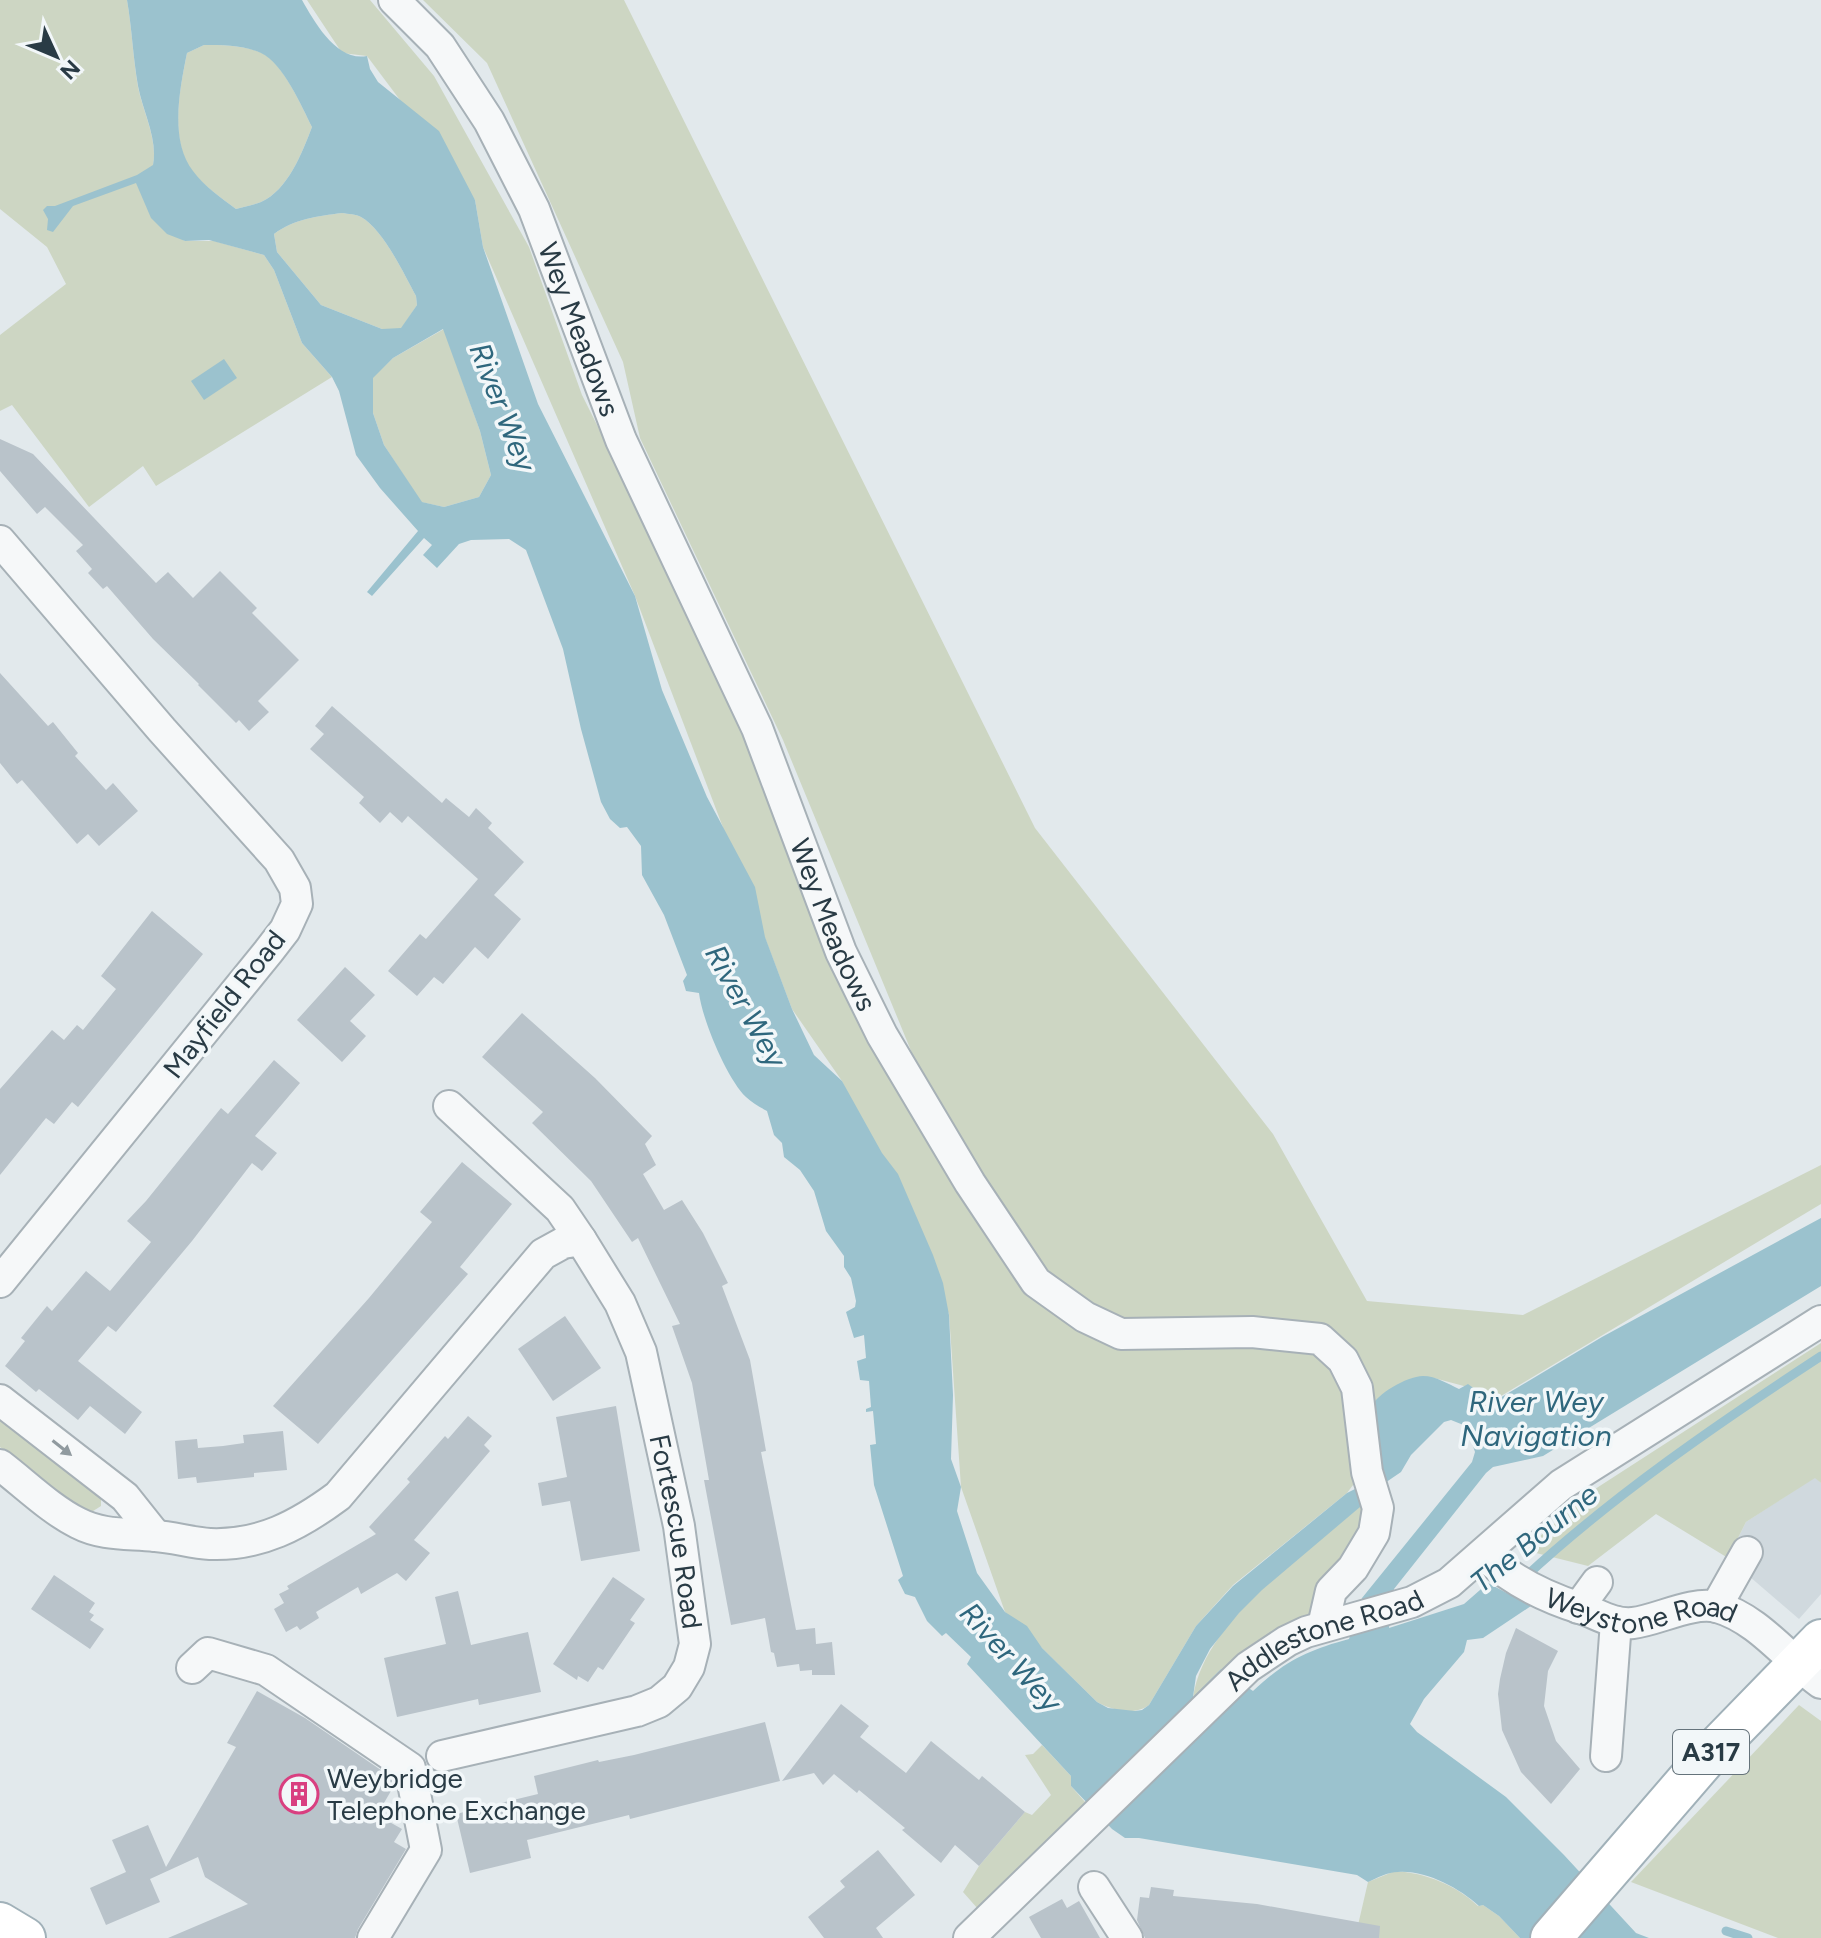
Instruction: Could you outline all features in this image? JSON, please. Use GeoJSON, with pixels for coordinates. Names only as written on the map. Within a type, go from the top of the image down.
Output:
{"type":"FeatureCollection","features":[{"type":"Feature","properties":{"kind":"main road","name":"A317"},"geometry":{"type":"LineString","coordinates":[[1551,1938],[1709,1755],[1813,1662]]}},
{"type":"Feature","properties":{"kind":"main road"},"geometry":{"type":"LineString","coordinates":[[0,1923],[25,1938]]}},
{"type":"Feature","properties":{"kind":"street","name":"Wey Meadows"},"geometry":{"type":"LineString","coordinates":[[394,0],[440,46],[489,121],[534,209],[621,440],[757,728],[841,952],[882,1035],[970,1183],[1036,1282],[1085,1317],[1121,1334],[1252,1332],[1320,1339],[1343,1360],[1357,1388],[1371,1485],[1378,1508],[1374,1533],[1353,1568],[1331,1591],[1327,1625]]}},
{"type":"Feature","properties":{"kind":"street","name":"Mayfield Road"},"geometry":{"type":"LineString","coordinates":[[0,541],[162,730],[279,860],[295,888],[297,904],[285,930],[0,1282]]}},
{"type":"Feature","properties":{"kind":"street","name":"Fortescue Road"},"geometry":{"type":"LineString","coordinates":[[442,1756],[637,1711],[659,1702],[677,1687],[689,1667],[695,1644],[679,1526],[641,1352],[620,1303],[560,1209],[449,1106]]}},
{"type":"Feature","properties":{"kind":"street"},"geometry":{"type":"LineString","coordinates":[[0,1465],[74,1522],[94,1531],[209,1544],[247,1542],[277,1534],[310,1517],[338,1496],[543,1254],[563,1243],[581,1240]]}},
{"type":"Feature","properties":{"kind":"street","name":"Addlestone Road"},"geometry":{"type":"LineString","coordinates":[[969,1938],[1236,1677],[1287,1641],[1327,1625],[1412,1602],[1449,1583],[1561,1485],[1821,1321]]}},
{"type":"Feature","properties":{"kind":"street"},"geometry":{"type":"LineString","coordinates":[[0,1400],[125,1497],[156,1536]]}},
{"type":"Feature","properties":{"kind":"street"},"geometry":{"type":"LineString","coordinates":[[1716,1607],[1747,1552]]}},
{"type":"Feature","properties":{"kind":"street","name":"Weystone Road"},"geometry":{"type":"LineString","coordinates":[[1484,1555],[1524,1584],[1616,1622],[1629,1624],[1683,1609],[1716,1607],[1813,1662]]}},
{"type":"Feature","properties":{"kind":"street"},"geometry":{"type":"LineString","coordinates":[[1578,1608],[1597,1582]]}},
{"type":"Feature","properties":{"kind":"street"},"geometry":{"type":"LineString","coordinates":[[1606,1756],[1616,1622]]}},
{"type":"Feature","properties":{"kind":"street"},"geometry":{"type":"LineString","coordinates":[[192,1668],[208,1653],[266,1670],[410,1768],[426,1850],[373,1938]]}},
{"type":"Feature","properties":{"kind":"street"},"geometry":{"type":"LineString","coordinates":[[1094,1887],[1127,1938]]}},
{"type":"Feature","properties":{"kind":"shaded area"},"geometry":{"type":"Polygon","coordinates":[[[1815,1477],[1821,1483],[1821,1594],[1799,1619],[1728,1558],[1746,1522],[1815,1477]]]}},
{"type":"Feature","properties":{"kind":"green space"},"geometry":{"type":"Polygon","coordinates":[[[0,0],[127,0],[138,87],[153,146],[153,165],[184,241],[214,241],[264,255],[274,270],[302,343],[332,377],[156,486],[143,466],[89,507],[12,405],[0,411],[0,335],[66,284],[47,247],[0,209],[0,0]]]}},
{"type":"Feature","properties":{"kind":"green space"},"geometry":{"type":"Polygon","coordinates":[[[307,0],[370,0],[434,76],[529,247],[582,395],[740,710],[989,1240],[783,740],[640,438],[623,362],[487,63],[423,0],[624,0],[1035,828],[1273,1134],[1367,1301],[1523,1315],[1821,1165],[1821,1204],[1501,1396],[1434,1378],[1347,1493],[1233,1585],[1196,1626],[1149,1705],[1123,1711],[1097,1702],[1005,1612],[961,1487],[949,1314],[842,1081],[792,1009],[635,596],[483,247],[475,200],[367,56],[342,53],[307,0]]]}},
{"type":"Feature","properties":{"kind":"green space"},"geometry":{"type":"Polygon","coordinates":[[[204,45],[248,48],[270,58],[291,86],[312,127],[293,170],[279,189],[261,202],[236,209],[192,171],[185,158],[178,129],[187,53],[204,45]]]}},
{"type":"Feature","properties":{"kind":"green space"},"geometry":{"type":"Polygon","coordinates":[[[342,213],[361,217],[377,231],[416,296],[417,305],[401,329],[382,329],[321,305],[277,252],[274,234],[282,229],[306,219],[342,213]]]}},
{"type":"Feature","properties":{"kind":"green space"},"geometry":{"type":"Polygon","coordinates":[[[444,329],[480,431],[491,475],[479,497],[444,507],[421,502],[384,445],[373,413],[373,377],[393,358],[444,329]]]}},
{"type":"Feature","properties":{"kind":"green space"},"geometry":{"type":"Polygon","coordinates":[[[1821,1343],[1821,1483],[1815,1478],[1746,1522],[1728,1558],[1656,1514],[1588,1566],[1524,1550],[1592,1491],[1821,1343]]]}},
{"type":"Feature","properties":{"kind":"green space"},"geometry":{"type":"Polygon","coordinates":[[[0,1412],[101,1492],[101,1506],[90,1513],[83,1512],[0,1447],[0,1412]]]}},
{"type":"Feature","properties":{"kind":"green space"},"geometry":{"type":"Polygon","coordinates":[[[1368,1497],[1375,1498],[1323,1626],[1230,1673],[1221,1669],[1193,1698],[1201,1669],[1235,1616],[1368,1497]]]}},
{"type":"Feature","properties":{"kind":"green space"},"geometry":{"type":"Polygon","coordinates":[[[1799,1705],[1821,1721],[1821,1938],[1778,1938],[1631,1882],[1799,1705]]]}},
{"type":"Feature","properties":{"kind":"green space"},"geometry":{"type":"Polygon","coordinates":[[[1042,1745],[1071,1776],[1071,1786],[1085,1802],[1078,1811],[1082,1817],[978,1909],[963,1892],[979,1866],[1025,1812],[1032,1815],[1051,1795],[1025,1755],[1033,1754],[1042,1745]]]}},
{"type":"Feature","properties":{"kind":"green space"},"geometry":{"type":"Polygon","coordinates":[[[1395,1871],[1429,1877],[1450,1886],[1478,1906],[1483,1905],[1499,1916],[1520,1938],[1355,1938],[1368,1882],[1395,1871]]]}},
{"type":"Feature","properties":{"kind":"water"},"geometry":{"type":"Polygon","coordinates":[[[127,0],[302,0],[328,39],[346,53],[367,56],[378,82],[439,131],[475,200],[483,247],[538,404],[635,596],[662,690],[707,797],[755,887],[765,937],[792,1009],[814,1055],[842,1081],[882,1153],[898,1174],[933,1255],[943,1283],[949,1315],[953,1395],[951,1459],[961,1487],[957,1511],[977,1573],[1005,1612],[1027,1626],[1042,1648],[1097,1702],[1108,1708],[1135,1711],[1149,1705],[1196,1626],[1233,1586],[1347,1493],[1363,1485],[1368,1416],[1374,1403],[1385,1392],[1409,1379],[1423,1376],[1459,1389],[1468,1384],[1484,1396],[1500,1398],[1602,1337],[1821,1218],[1821,1286],[1543,1456],[1493,1467],[1394,1589],[1389,1628],[1464,1604],[1488,1583],[1531,1606],[1483,1638],[1467,1640],[1464,1652],[1424,1699],[1410,1724],[1506,1797],[1636,1933],[1649,1938],[1520,1938],[1499,1916],[1483,1905],[1479,1906],[1442,1882],[1420,1874],[1394,1872],[1368,1882],[1357,1875],[1125,1838],[1112,1829],[1071,1786],[1071,1776],[967,1664],[971,1657],[946,1633],[942,1636],[927,1621],[915,1597],[905,1594],[898,1580],[903,1576],[874,1485],[870,1445],[876,1444],[873,1411],[866,1412],[871,1407],[869,1381],[860,1380],[857,1361],[866,1358],[864,1335],[854,1338],[846,1312],[855,1307],[856,1301],[851,1278],[844,1267],[844,1256],[826,1231],[814,1191],[800,1170],[784,1157],[782,1143],[774,1135],[767,1111],[746,1097],[731,1077],[710,1033],[699,993],[686,991],[683,981],[687,975],[664,915],[642,875],[641,846],[627,827],[620,828],[610,819],[601,802],[563,649],[526,550],[509,539],[471,540],[459,544],[437,568],[423,555],[432,545],[424,538],[372,596],[367,592],[418,531],[356,455],[339,391],[332,377],[302,343],[274,270],[264,255],[209,240],[185,241],[167,234],[151,218],[136,183],[73,206],[53,232],[47,230],[48,219],[43,210],[47,206],[55,206],[137,175],[153,165],[153,145],[138,86],[127,0]],[[204,45],[187,53],[178,114],[181,144],[186,158],[202,182],[236,209],[261,202],[279,189],[304,148],[312,127],[303,108],[277,66],[261,53],[226,45],[204,45]],[[342,213],[315,217],[274,234],[277,252],[321,305],[382,329],[401,328],[417,305],[416,296],[377,231],[354,215],[342,213]],[[443,329],[393,358],[373,378],[373,413],[384,445],[422,502],[444,507],[479,497],[491,475],[480,431],[443,329]],[[1451,1420],[1444,1422],[1411,1455],[1401,1472],[1379,1487],[1239,1613],[1210,1649],[1196,1676],[1193,1697],[1221,1669],[1253,1691],[1298,1658],[1349,1639],[1362,1598],[1472,1462],[1475,1452],[1466,1426],[1451,1420]]]}},
{"type":"Feature","properties":{"kind":"water"},"geometry":{"type":"Polygon","coordinates":[[[224,359],[237,378],[204,400],[191,381],[224,359]]]}},
{"type":"Feature","properties":{"kind":"building"},"geometry":{"type":"Polygon","coordinates":[[[0,439],[33,454],[156,583],[168,572],[193,598],[220,571],[257,608],[252,613],[299,660],[258,701],[269,712],[249,731],[239,720],[236,723],[198,685],[107,586],[103,589],[88,573],[92,569],[76,551],[83,545],[45,507],[37,514],[0,471],[0,439]]]}},
{"type":"Feature","properties":{"kind":"building"},"geometry":{"type":"Polygon","coordinates":[[[0,673],[48,726],[53,722],[78,753],[75,756],[106,790],[113,783],[138,811],[99,846],[88,834],[77,844],[22,780],[17,784],[0,763],[0,673]]]}},
{"type":"Feature","properties":{"kind":"building"},"geometry":{"type":"Polygon","coordinates":[[[332,706],[442,803],[446,798],[469,817],[476,808],[492,823],[488,828],[524,862],[494,895],[521,919],[488,959],[475,947],[443,984],[434,977],[417,996],[388,971],[420,934],[426,939],[478,879],[408,816],[402,823],[390,812],[380,823],[359,803],[364,797],[310,749],[324,734],[315,726],[332,706]]]}},
{"type":"Feature","properties":{"kind":"building"},"geometry":{"type":"Polygon","coordinates":[[[152,911],[203,954],[78,1107],[72,1102],[54,1124],[46,1118],[0,1175],[0,1089],[52,1030],[64,1040],[77,1025],[83,1030],[116,989],[101,976],[152,911]]]}},
{"type":"Feature","properties":{"kind":"building"},"geometry":{"type":"Polygon","coordinates":[[[345,967],[375,995],[350,1021],[366,1036],[342,1062],[297,1020],[345,967]]]}},
{"type":"Feature","properties":{"kind":"building"},"geometry":{"type":"Polygon","coordinates":[[[522,1013],[595,1078],[652,1136],[645,1144],[656,1165],[643,1174],[664,1210],[682,1200],[728,1283],[722,1286],[750,1360],[766,1451],[761,1452],[796,1630],[815,1628],[816,1644],[832,1642],[835,1675],[812,1675],[812,1670],[800,1671],[799,1664],[777,1667],[765,1618],[731,1625],[704,1480],[709,1480],[692,1383],[672,1326],[680,1324],[638,1238],[632,1242],[591,1181],[532,1123],[543,1112],[482,1057],[522,1013]]]}},
{"type":"Feature","properties":{"kind":"building"},"geometry":{"type":"Polygon","coordinates":[[[274,1060],[300,1083],[255,1136],[277,1153],[262,1171],[252,1163],[116,1332],[108,1326],[78,1361],[142,1412],[125,1434],[90,1406],[78,1420],[39,1389],[36,1392],[5,1366],[25,1341],[21,1338],[47,1306],[52,1311],[86,1271],[110,1291],[151,1242],[127,1221],[221,1108],[228,1114],[274,1060]]]}},
{"type":"Feature","properties":{"kind":"building"},"geometry":{"type":"Polygon","coordinates":[[[462,1162],[512,1204],[460,1267],[468,1274],[318,1444],[273,1406],[432,1222],[420,1212],[462,1162]]]}},
{"type":"Feature","properties":{"kind":"building"},"geometry":{"type":"Polygon","coordinates":[[[565,1316],[601,1368],[553,1401],[518,1349],[565,1316]]]}},
{"type":"Feature","properties":{"kind":"building"},"geometry":{"type":"Polygon","coordinates":[[[616,1406],[640,1551],[581,1561],[570,1501],[542,1506],[538,1483],[567,1477],[556,1417],[616,1406]]]}},
{"type":"Feature","properties":{"kind":"building"},"geometry":{"type":"Polygon","coordinates":[[[468,1416],[492,1436],[484,1445],[490,1451],[414,1540],[430,1553],[406,1581],[397,1573],[361,1594],[358,1587],[316,1612],[319,1618],[300,1630],[297,1626],[286,1632],[274,1609],[284,1603],[279,1594],[289,1589],[287,1586],[376,1534],[369,1527],[410,1482],[407,1479],[445,1436],[448,1439],[468,1416]]]}},
{"type":"Feature","properties":{"kind":"building"},"geometry":{"type":"Polygon","coordinates":[[[283,1431],[287,1470],[197,1483],[196,1477],[178,1479],[175,1441],[197,1439],[198,1448],[223,1446],[244,1443],[243,1435],[283,1431]]]}},
{"type":"Feature","properties":{"kind":"building"},"geometry":{"type":"Polygon","coordinates":[[[54,1575],[95,1603],[89,1612],[94,1615],[90,1620],[104,1629],[90,1649],[31,1609],[54,1575]]]}},
{"type":"Feature","properties":{"kind":"building"},"geometry":{"type":"Polygon","coordinates":[[[613,1577],[645,1599],[630,1620],[635,1623],[603,1670],[598,1667],[588,1682],[578,1676],[577,1680],[553,1664],[613,1577]]]}},
{"type":"Feature","properties":{"kind":"building"},"geometry":{"type":"Polygon","coordinates":[[[458,1591],[471,1645],[528,1632],[541,1692],[479,1705],[478,1699],[397,1717],[384,1658],[446,1644],[435,1597],[458,1591]]]}},
{"type":"Feature","properties":{"kind":"building"},"geometry":{"type":"Polygon","coordinates":[[[1516,1628],[1558,1651],[1548,1671],[1544,1706],[1556,1741],[1580,1769],[1551,1804],[1521,1772],[1502,1730],[1498,1694],[1500,1679],[1516,1628]]]}},
{"type":"Feature","properties":{"kind":"building","name":"Weybridge Telephone Exchange"},"geometry":{"type":"Polygon","coordinates":[[[257,1691],[305,1718],[394,1779],[395,1784],[377,1815],[402,1829],[394,1842],[406,1849],[355,1938],[168,1938],[248,1904],[205,1877],[198,1857],[150,1879],[160,1902],[106,1925],[90,1888],[126,1872],[112,1840],[148,1825],[166,1867],[236,1747],[227,1743],[257,1691]]]}},
{"type":"Feature","properties":{"kind":"building"},"geometry":{"type":"Polygon","coordinates":[[[841,1704],[869,1726],[860,1737],[906,1773],[931,1741],[979,1780],[982,1776],[1025,1812],[979,1866],[955,1845],[941,1863],[902,1830],[905,1828],[834,1774],[823,1785],[814,1773],[782,1781],[841,1704]]]}},
{"type":"Feature","properties":{"kind":"building"},"geometry":{"type":"Polygon","coordinates":[[[765,1722],[780,1781],[630,1819],[629,1815],[527,1840],[531,1858],[470,1873],[456,1814],[538,1794],[534,1776],[765,1722]]]}},
{"type":"Feature","properties":{"kind":"building"},"geometry":{"type":"Polygon","coordinates":[[[878,1850],[915,1895],[876,1928],[883,1938],[824,1938],[808,1917],[845,1887],[840,1881],[878,1850]]]}},
{"type":"Feature","properties":{"kind":"building"},"geometry":{"type":"Polygon","coordinates":[[[1151,1887],[1174,1890],[1173,1896],[1257,1904],[1380,1926],[1379,1938],[1145,1938],[1137,1920],[1140,1897],[1149,1898],[1151,1887]]]}},
{"type":"Feature","properties":{"kind":"building"},"geometry":{"type":"Polygon","coordinates":[[[1062,1899],[1067,1908],[1079,1901],[1100,1938],[1041,1938],[1029,1917],[1062,1899]]]}},
{"type":"Feature","properties":{"kind":"waterway","name":"The Bourne"},"geometry":{"type":"LineString","coordinates":[[1523,1579],[1593,1518],[1668,1461],[1821,1356]]}},
{"type":"Feature","properties":{"kind":"waterway"},"geometry":{"type":"LineString","coordinates":[[1726,1931],[1748,1938]]}},
{"type":"Feature","properties":{"kind":"place","name":"Weybridge Telephone Exchange"},"geometry":{"type":"Point","coordinates":[299,1794]}},
{"type":"Feature","properties":{"kind":"water label","name":"River Wey"},"geometry":{"type":"Point","coordinates":[503,407]}},
{"type":"Feature","properties":{"kind":"water label","name":"River Wey"},"geometry":{"type":"Point","coordinates":[746,1006]}},
{"type":"Feature","properties":{"kind":"water label","name":"River Wey Navigation"},"geometry":{"type":"Point","coordinates":[1536,1418]}},
{"type":"Feature","properties":{"kind":"water label","name":"River Wey"},"geometry":{"type":"Point","coordinates":[1011,1657]}}]}
